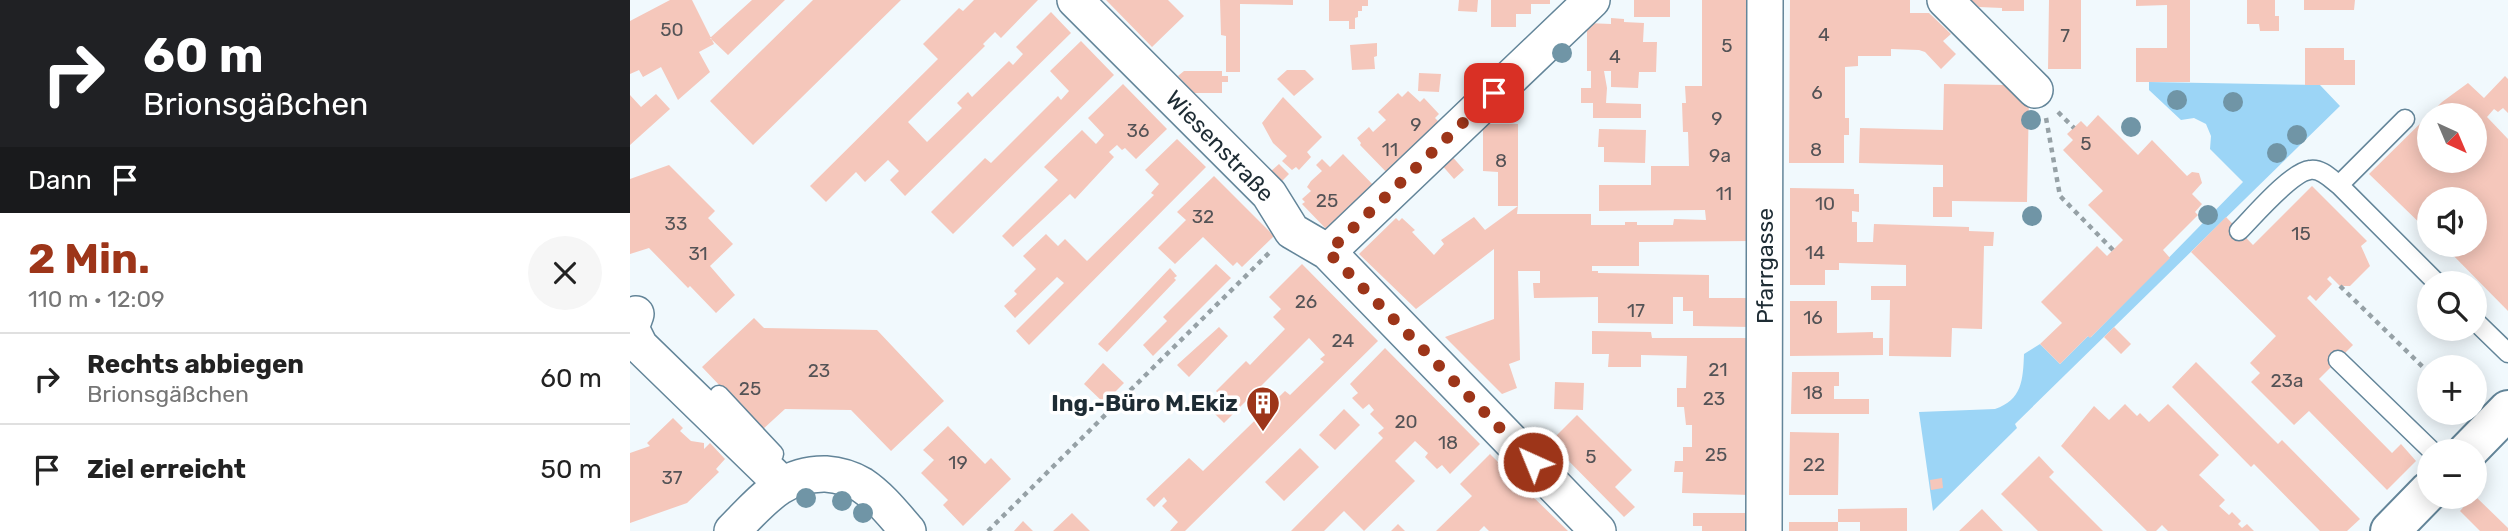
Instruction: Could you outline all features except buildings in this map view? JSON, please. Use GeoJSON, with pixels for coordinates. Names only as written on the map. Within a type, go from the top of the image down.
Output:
{"type":"FeatureCollection","features":[{"type":"Feature","properties":{"kind":"street","name":"Wiesenstraße"},"geometry":{"type":"LineString","coordinates":[[1075,0],[1269,194],[1292,231],[1328,252],[1598,531]]}},
{"type":"Feature","properties":{"kind":"street"},"geometry":{"type":"LineString","coordinates":[[1328,252],[1592,0]]}},
{"type":"Feature","properties":{"kind":"street","name":"Pfarrgasse"},"geometry":{"type":"LineString","coordinates":[[1765,0],[1765,531]]}},
{"type":"Feature","properties":{"kind":"street"},"geometry":{"type":"LineString","coordinates":[[1945,0],[2040,100]]}},
{"type":"Feature","properties":{"kind":"street"},"geometry":{"type":"LineString","coordinates":[[636,314],[631,328],[640,346],[789,481]]}},
{"type":"Feature","properties":{"kind":"street"},"geometry":{"type":"LineString","coordinates":[[2480,439],[2508,410]]}},
{"type":"Feature","properties":{"kind":"street"},"geometry":{"type":"LineString","coordinates":[[732,531],[789,481],[811,474],[845,476],[863,486],[908,531]]}},
{"type":"Feature","properties":{"kind":"street"},"geometry":{"type":"LineString","coordinates":[[2390,531],[2417,503]]}},
{"type":"Feature","properties":{"kind":"lane"},"geometry":{"type":"LineString","coordinates":[[2339,185],[2405,119]]}},
{"type":"Feature","properties":{"kind":"lane"},"geometry":{"type":"LineString","coordinates":[[2239,231],[2298,173],[2313,169],[2324,173],[2339,185],[2425,271]]}},
{"type":"Feature","properties":{"kind":"lane"},"geometry":{"type":"LineString","coordinates":[[2487,333],[2508,353]]}},
{"type":"Feature","properties":{"kind":"lane"},"geometry":{"type":"LineString","coordinates":[[2338,360],[2420,439]]}},
{"type":"Feature","properties":{"kind":"lane"},"geometry":{"type":"LineString","coordinates":[[719,395],[789,481]]}},
{"type":"Feature","properties":{"kind":"path"},"geometry":{"type":"LineString","coordinates":[[2040,100],[2060,196],[2113,250]]}},
{"type":"Feature","properties":{"kind":"path"},"geometry":{"type":"LineString","coordinates":[[988,531],[1278,245]]}},
{"type":"Feature","properties":{"kind":"path"},"geometry":{"type":"LineString","coordinates":[[2340,286],[2417,361]]}},
{"type":"Feature","properties":{"kind":"shaded area"},"geometry":{"type":"Polygon","coordinates":[[[2149,82],[2320,85],[2340,106],[2015,424],[2017,428],[1933,511],[1919,412],[1995,409],[2004,405],[2019,388],[2024,354],[2040,344],[2060,364],[2088,336],[2091,337],[2243,182],[2210,149],[2211,136],[2206,124],[2194,118],[2181,120],[2149,90],[2149,82]]]}},
{"type":"Feature","properties":{"kind":"place","name":"Ing.-Büro M.Ekiz"},"geometry":{"type":"Point","coordinates":[1263,433]}},
{"type":"Feature","properties":{"kind":"route"},"geometry":{"type":"LineString","coordinates":[[1494,93],[1328,252],[1533,462]]}}]}
